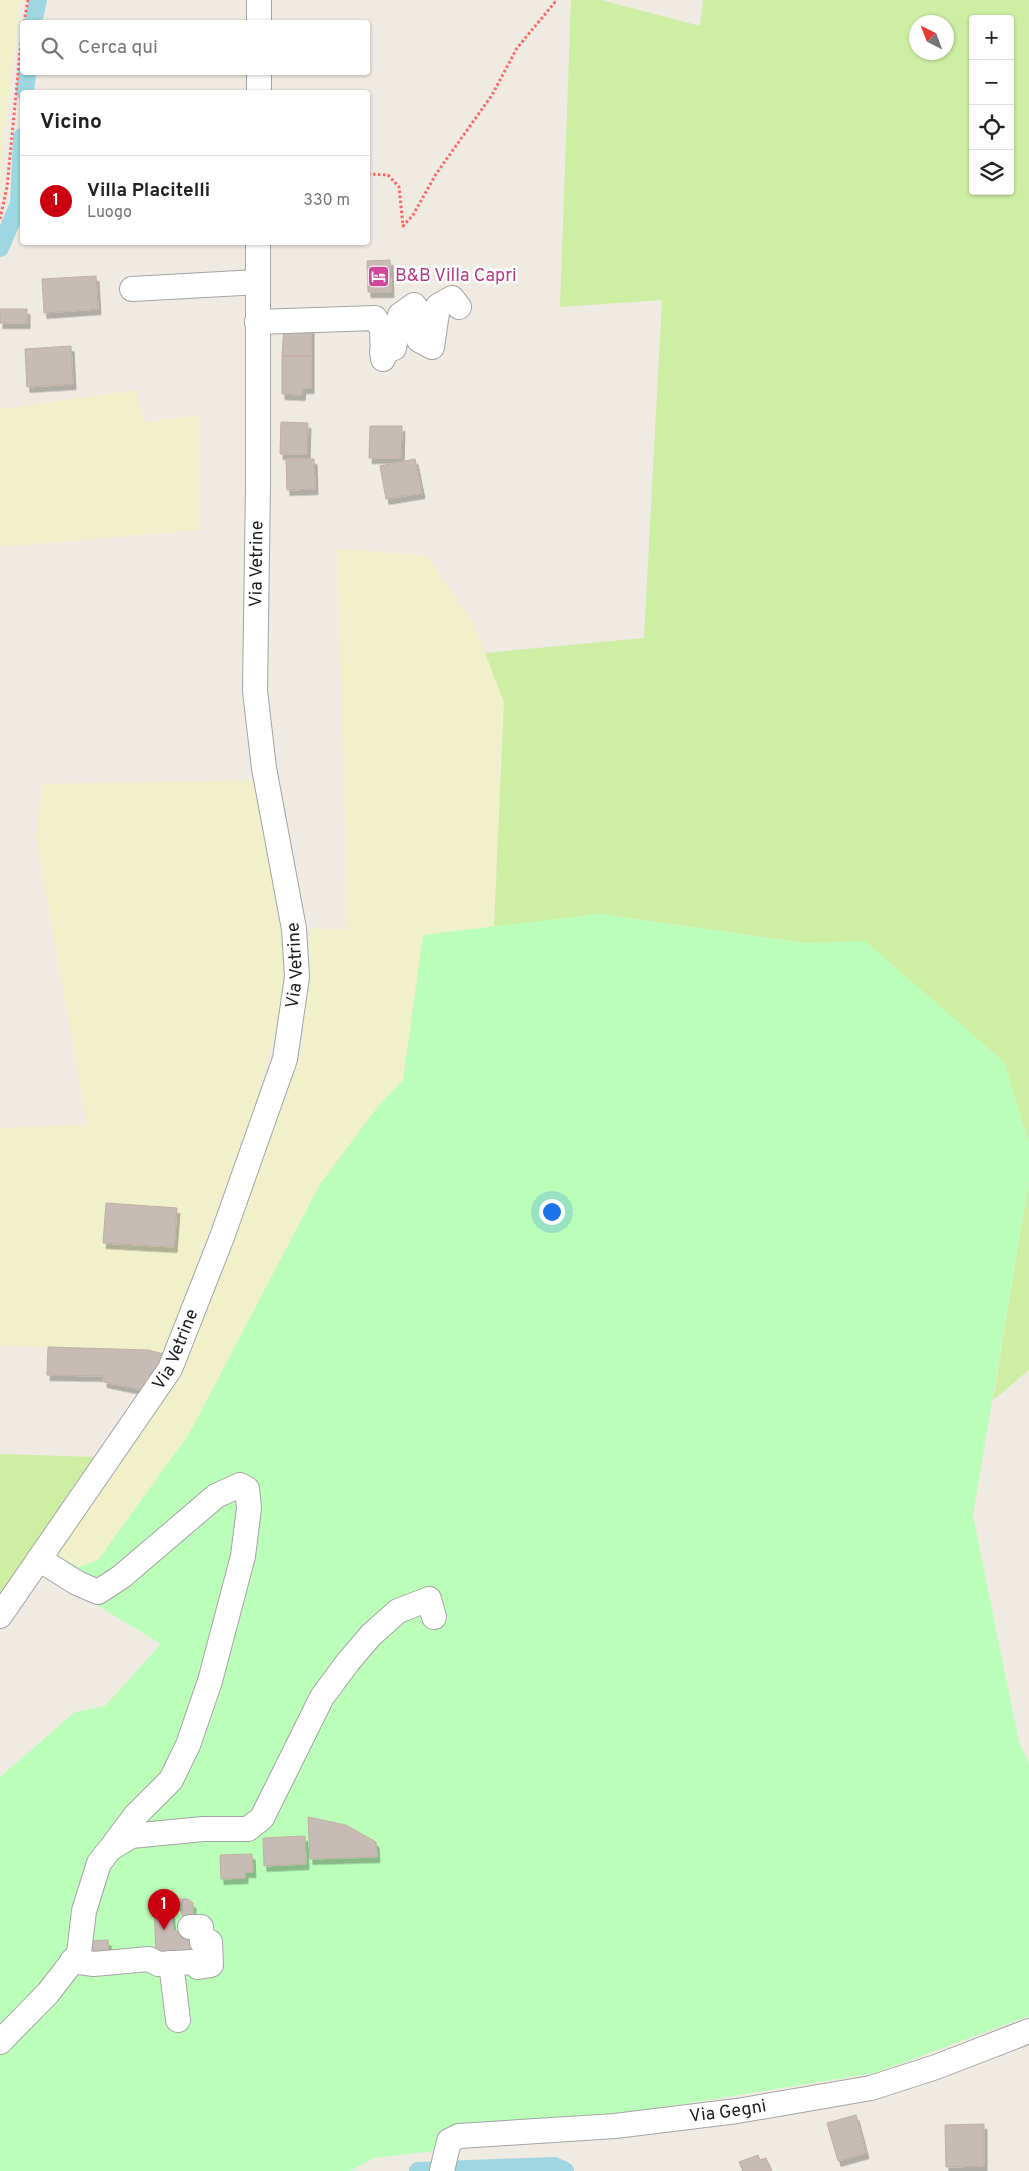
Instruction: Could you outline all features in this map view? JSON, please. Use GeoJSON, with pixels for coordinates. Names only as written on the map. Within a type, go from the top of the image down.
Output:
{"type":"FeatureCollection","features":[{"type":"Feature","properties":{"kind":"street"},"geometry":{"type":"LineString","coordinates":[[259,0],[259,20]]}},
{"type":"Feature","properties":{"kind":"street"},"geometry":{"type":"LineString","coordinates":[[259,75],[259,90]]}},
{"type":"Feature","properties":{"kind":"street","name":"Via Vetrine"},"geometry":{"type":"LineString","coordinates":[[0,1616],[170,1369],[222,1237],[285,1059],[297,977],[294,929],[264,768],[254,691],[258,485],[258,245]]}},
{"type":"Feature","properties":{"kind":"street"},"geometry":{"type":"LineString","coordinates":[[132,289],[258,282]]}},
{"type":"Feature","properties":{"kind":"street"},"geometry":{"type":"LineString","coordinates":[[257,322],[375,318],[382,329],[382,356],[394,348],[400,316],[414,305],[421,315],[419,340],[432,347],[438,306],[452,298],[459,307]]}},
{"type":"Feature","properties":{"kind":"street"},"geometry":{"type":"LineString","coordinates":[[0,2042],[48,1993],[79,1953],[84,1911],[99,1863],[135,1816],[171,1780],[188,1745],[210,1681],[243,1556],[249,1508],[247,1489],[240,1485],[216,1496],[121,1577],[98,1592],[77,1583],[39,1559]]}},
{"type":"Feature","properties":{"kind":"street"},"geometry":{"type":"LineString","coordinates":[[110,1850],[131,1836],[203,1829],[248,1829],[262,1818],[322,1697],[371,1635],[398,1611],[429,1599],[434,1617]]}},
{"type":"Feature","properties":{"kind":"street"},"geometry":{"type":"LineString","coordinates":[[72,1961],[94,1964],[149,1959],[158,1964],[193,1962],[198,1966],[211,1965],[210,1942],[202,1942],[201,1927],[190,1926]]}},
{"type":"Feature","properties":{"kind":"street"},"geometry":{"type":"LineString","coordinates":[[171,1963],[178,2020]]}},
{"type":"Feature","properties":{"kind":"street","name":"Via Gegni"},"geometry":{"type":"LineString","coordinates":[[442,2171],[449,2141],[459,2136],[634,2124],[736,2111],[871,2088],[936,2067],[1029,2031]]}},
{"type":"Feature","properties":{"kind":"path"},"geometry":{"type":"LineString","coordinates":[[24,20],[28,0]]}},
{"type":"Feature","properties":{"kind":"path"},"geometry":{"type":"LineString","coordinates":[[370,174],[388,175],[399,187],[403,226],[413,215],[436,174],[492,95],[517,48],[556,1]]}},
{"type":"Feature","properties":{"kind":"path"},"geometry":{"type":"LineString","coordinates":[[0,219],[7,187],[20,53]]}},
{"type":"Feature","properties":{"kind":"green space"},"geometry":{"type":"Polygon","coordinates":[[[0,0],[21,0],[5,125],[0,190],[0,0]]]}},
{"type":"Feature","properties":{"kind":"green space"},"geometry":{"type":"Polygon","coordinates":[[[571,0],[601,0],[700,26],[703,0],[1029,0],[1029,1145],[1004,1062],[865,942],[805,943],[600,914],[494,927],[504,702],[485,653],[644,638],[662,300],[560,307],[571,0]]]}},
{"type":"Feature","properties":{"kind":"green space"},"geometry":{"type":"Polygon","coordinates":[[[136,390],[144,422],[200,415],[199,530],[0,547],[0,409],[136,390]]]}},
{"type":"Feature","properties":{"kind":"green space"},"geometry":{"type":"Polygon","coordinates":[[[337,548],[427,556],[473,623],[504,701],[494,927],[423,935],[403,1080],[379,1105],[320,1184],[189,1434],[98,1560],[78,1567],[57,1555],[183,1366],[302,1049],[311,928],[348,930],[337,548]]]}},
{"type":"Feature","properties":{"kind":"green space"},"geometry":{"type":"Polygon","coordinates":[[[253,780],[286,941],[281,1008],[257,1101],[164,1354],[148,1350],[0,1346],[0,1128],[87,1124],[36,837],[42,784],[253,780]]]}},
{"type":"Feature","properties":{"kind":"green space"},"geometry":{"type":"Polygon","coordinates":[[[599,914],[805,943],[865,941],[1004,1062],[1029,1145],[1029,1180],[973,1515],[1019,1742],[1029,1765],[1029,2016],[875,2073],[608,2116],[439,2131],[433,2151],[374,2158],[350,2171],[0,2171],[0,1777],[75,1712],[105,1706],[161,1644],[44,1573],[57,1555],[78,1567],[98,1560],[189,1434],[320,1184],[379,1105],[403,1080],[423,935],[599,914]]]}},
{"type":"Feature","properties":{"kind":"green space"},"geometry":{"type":"Polygon","coordinates":[[[1029,1180],[1029,1370],[993,1400],[1029,1180]]]}},
{"type":"Feature","properties":{"kind":"green space"},"geometry":{"type":"Polygon","coordinates":[[[0,1454],[96,1457],[0,1595],[0,1454]]]}},
{"type":"Feature","properties":{"kind":"building","name":"B&B Villa Capri"},"geometry":{"type":"Polygon","coordinates":[[[390,260],[391,292],[368,292],[367,261],[390,260]]]}},
{"type":"Feature","properties":{"kind":"building"},"geometry":{"type":"Polygon","coordinates":[[[96,276],[98,309],[44,313],[42,279],[96,276]]]}},
{"type":"Feature","properties":{"kind":"building"},"geometry":{"type":"Polygon","coordinates":[[[0,309],[27,309],[27,323],[0,323],[0,309]]]}},
{"type":"Feature","properties":{"kind":"building"},"geometry":{"type":"Polygon","coordinates":[[[284,328],[311,328],[311,356],[282,356],[284,328]]]}},
{"type":"Feature","properties":{"kind":"building"},"geometry":{"type":"Polygon","coordinates":[[[71,346],[73,384],[27,387],[25,349],[71,346]]]}},
{"type":"Feature","properties":{"kind":"building"},"geometry":{"type":"Polygon","coordinates":[[[282,356],[311,356],[311,388],[303,388],[302,395],[282,394],[282,356]]]}},
{"type":"Feature","properties":{"kind":"building"},"geometry":{"type":"Polygon","coordinates":[[[281,422],[308,423],[307,454],[280,454],[281,422]]]}},
{"type":"Feature","properties":{"kind":"building"},"geometry":{"type":"Polygon","coordinates":[[[370,426],[402,426],[401,458],[369,458],[370,426]]]}},
{"type":"Feature","properties":{"kind":"building"},"geometry":{"type":"Polygon","coordinates":[[[286,459],[314,459],[315,489],[287,490],[286,459]]]}},
{"type":"Feature","properties":{"kind":"building"},"geometry":{"type":"Polygon","coordinates":[[[415,459],[422,493],[386,499],[380,466],[415,459]]]}},
{"type":"Feature","properties":{"kind":"building"},"geometry":{"type":"Polygon","coordinates":[[[106,1203],[177,1208],[174,1247],[103,1243],[106,1203]]]}},
{"type":"Feature","properties":{"kind":"building"},"geometry":{"type":"Polygon","coordinates":[[[48,1347],[148,1350],[164,1354],[157,1372],[143,1390],[104,1382],[104,1376],[47,1375],[48,1347]]]}},
{"type":"Feature","properties":{"kind":"building"},"geometry":{"type":"Polygon","coordinates":[[[308,1817],[346,1825],[376,1842],[377,1857],[310,1859],[308,1817]]]}},
{"type":"Feature","properties":{"kind":"building"},"geometry":{"type":"Polygon","coordinates":[[[305,1836],[306,1864],[264,1866],[263,1838],[305,1836]]]}},
{"type":"Feature","properties":{"kind":"building"},"geometry":{"type":"Polygon","coordinates":[[[252,1854],[253,1872],[245,1872],[245,1878],[221,1879],[220,1855],[252,1854]]]}},
{"type":"Feature","properties":{"kind":"building"},"geometry":{"type":"Polygon","coordinates":[[[184,1899],[181,1905],[171,1905],[173,1931],[197,1930],[196,1956],[156,1958],[154,1900],[184,1899]]]}},
{"type":"Feature","properties":{"kind":"building"},"geometry":{"type":"Polygon","coordinates":[[[184,1899],[188,1899],[193,1903],[193,1916],[182,1916],[181,1903],[184,1899]]]}},
{"type":"Feature","properties":{"kind":"building"},"geometry":{"type":"Polygon","coordinates":[[[108,1940],[109,1959],[89,1960],[87,1941],[108,1940]]]}},
{"type":"Feature","properties":{"kind":"building"},"geometry":{"type":"Polygon","coordinates":[[[856,2115],[866,2153],[838,2161],[827,2123],[856,2115]]]}},
{"type":"Feature","properties":{"kind":"building"},"geometry":{"type":"Polygon","coordinates":[[[984,2124],[984,2166],[946,2167],[945,2125],[984,2124]]]}},
{"type":"Feature","properties":{"kind":"building"},"geometry":{"type":"Polygon","coordinates":[[[758,2155],[760,2160],[766,2158],[771,2171],[743,2171],[739,2162],[758,2155]]]}},
{"type":"Feature","properties":{"kind":"waterway"},"geometry":{"type":"LineString","coordinates":[[33,20],[38,0]]}},
{"type":"Feature","properties":{"kind":"waterway"},"geometry":{"type":"LineString","coordinates":[[25,90],[27,75]]}},
{"type":"Feature","properties":{"kind":"waterway"},"geometry":{"type":"LineString","coordinates":[[0,248],[19,204],[20,182]]}},
{"type":"Feature","properties":{"kind":"waterway"},"geometry":{"type":"LineString","coordinates":[[418,2171],[554,2166],[565,2171]]}},
{"type":"Feature","properties":{"kind":"place","name":"B&B Villa Capri"},"geometry":{"type":"Point","coordinates":[379,276]}},
{"type":"Feature","properties":{"kind":"place","name":"Villa Placitelli"},"geometry":{"type":"Point","coordinates":[164,1930]}}]}
